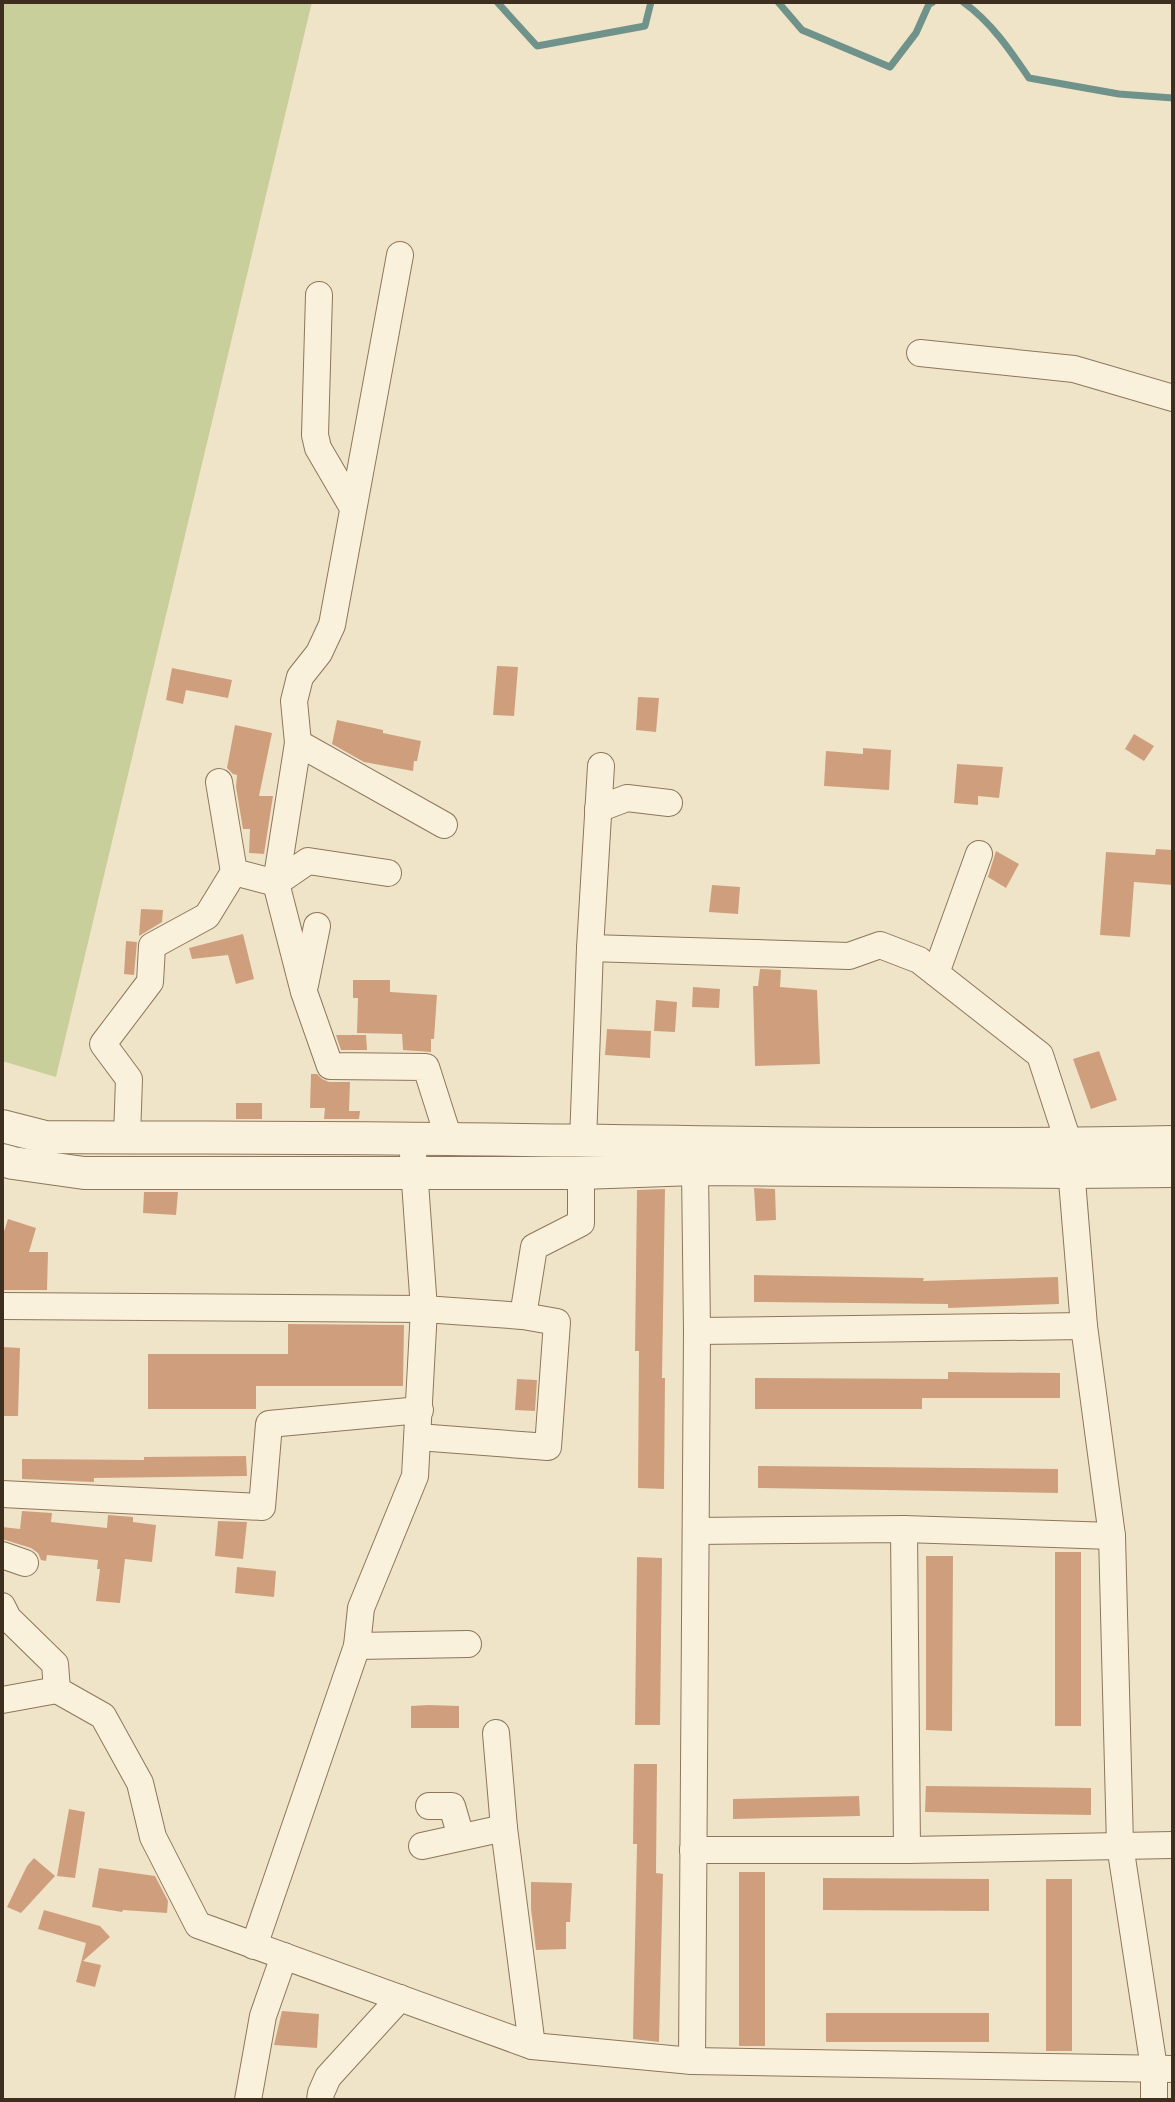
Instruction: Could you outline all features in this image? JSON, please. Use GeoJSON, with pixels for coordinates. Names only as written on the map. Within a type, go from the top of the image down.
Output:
{"type":"FeatureCollection","features":[{"type":"Feature","properties":{"kind":"street"},"geometry":{"type":"LineString","coordinates":[[400,255],[332,625],[319,653],[300,677],[294,701],[298,743],[276,883],[304,992],[330,1066],[426,1067],[449,1139]]}},
{"type":"Feature","properties":{"kind":"street"},"geometry":{"type":"LineString","coordinates":[[319,295],[315,435],[318,448],[353,508]]}},
{"type":"Feature","properties":{"kind":"street"},"geometry":{"type":"LineString","coordinates":[[920,353],[1074,369],[1173,398]]}},
{"type":"Feature","properties":{"kind":"street"},"geometry":{"type":"LineString","coordinates":[[298,743],[444,825]]}},
{"type":"Feature","properties":{"kind":"street"},"geometry":{"type":"LineString","coordinates":[[523,1316],[534,1247],[581,1223],[590,948],[601,766]]}},
{"type":"Feature","properties":{"kind":"street"},"geometry":{"type":"LineString","coordinates":[[127,1137],[129,1079],[103,1044],[150,982],[152,946],[207,916],[234,872],[219,782]]}},
{"type":"Feature","properties":{"kind":"street"},"geometry":{"type":"LineString","coordinates":[[598,809],[627,798],[669,803]]}},
{"type":"Feature","properties":{"kind":"street"},"geometry":{"type":"LineString","coordinates":[[936,973],[979,854]]}},
{"type":"Feature","properties":{"kind":"street"},"geometry":{"type":"LineString","coordinates":[[234,872],[276,883],[308,861],[388,873]]}},
{"type":"Feature","properties":{"kind":"street"},"geometry":{"type":"LineString","coordinates":[[304,992],[317,926]]}},
{"type":"Feature","properties":{"kind":"street"},"geometry":{"type":"LineString","coordinates":[[590,948],[849,956],[880,945],[919,960],[1040,1055],[1070,1158],[1084,1326],[1112,1536],[1120,1845],[1164,2068],[1154,2100]]}},
{"type":"Feature","properties":{"kind":"street"},"geometry":{"type":"LineString","coordinates":[[2,1126],[45,1137],[449,1139],[582,1158],[695,1169],[1070,1158],[1173,1142]]}},
{"type":"Feature","properties":{"kind":"street"},"geometry":{"type":"LineString","coordinates":[[254,1946],[357,1646],[361,1608],[415,1476],[424,1309],[412,1139]]}},
{"type":"Feature","properties":{"kind":"street"},"geometry":{"type":"LineString","coordinates":[[2,1160],[84,1173],[414,1172],[712,1144],[1070,1158],[1173,1171]]}},
{"type":"Feature","properties":{"kind":"street"},"geometry":{"type":"LineString","coordinates":[[692,2061],[697,1331],[695,1169]]}},
{"type":"Feature","properties":{"kind":"street"},"geometry":{"type":"LineString","coordinates":[[2,1306],[424,1309],[523,1316],[557,1322],[548,1447],[418,1437]]}},
{"type":"Feature","properties":{"kind":"street"},"geometry":{"type":"LineString","coordinates":[[697,1331],[1084,1326]]}},
{"type":"Feature","properties":{"kind":"street"},"geometry":{"type":"LineString","coordinates":[[2,1494],[262,1507],[269,1424],[420,1410]]}},
{"type":"Feature","properties":{"kind":"street"},"geometry":{"type":"LineString","coordinates":[[696,1531],[904,1529],[1112,1536]]}},
{"type":"Feature","properties":{"kind":"street"},"geometry":{"type":"LineString","coordinates":[[904,1529],[907,1850]]}},
{"type":"Feature","properties":{"kind":"street"},"geometry":{"type":"LineString","coordinates":[[2,1606],[8,1618],[55,1664],[57,1690]]}},
{"type":"Feature","properties":{"kind":"street"},"geometry":{"type":"LineString","coordinates":[[357,1646],[468,1644]]}},
{"type":"Feature","properties":{"kind":"street"},"geometry":{"type":"LineString","coordinates":[[2,1700],[57,1690],[103,1716],[140,1783],[153,1837],[198,1925],[532,2046],[692,2061],[1164,2068]]}},
{"type":"Feature","properties":{"kind":"street"},"geometry":{"type":"LineString","coordinates":[[496,1733],[504,1828],[532,2046]]}},
{"type":"Feature","properties":{"kind":"street"},"geometry":{"type":"LineString","coordinates":[[429,1806],[452,1806],[461,1837]]}},
{"type":"Feature","properties":{"kind":"street"},"geometry":{"type":"LineString","coordinates":[[422,1846],[504,1828]]}},
{"type":"Feature","properties":{"kind":"street"},"geometry":{"type":"LineString","coordinates":[[693,1850],[1173,1845]]}},
{"type":"Feature","properties":{"kind":"street"},"geometry":{"type":"LineString","coordinates":[[248,2100],[263,2016],[284,1956]]}},
{"type":"Feature","properties":{"kind":"street"},"geometry":{"type":"LineString","coordinates":[[320,2100],[328,2077],[400,1998]]}},
{"type":"Feature","properties":{"kind":"green space"},"geometry":{"type":"Polygon","coordinates":[[[2,2],[312,2],[56,1077],[2,1061],[2,2]]]}},
{"type":"Feature","properties":{"kind":"building"},"geometry":{"type":"Polygon","coordinates":[[[497,666],[518,667],[514,716],[493,715],[497,666]]]}},
{"type":"Feature","properties":{"kind":"building"},"geometry":{"type":"Polygon","coordinates":[[[172,668],[232,680],[228,698],[186,690],[183,704],[166,700],[172,668]]]}},
{"type":"Feature","properties":{"kind":"building"},"geometry":{"type":"Polygon","coordinates":[[[638,697],[659,698],[656,732],[636,730],[638,697]]]}},
{"type":"Feature","properties":{"kind":"building"},"geometry":{"type":"Polygon","coordinates":[[[337,720],[421,741],[413,771],[364,762],[332,744],[337,720]]]}},
{"type":"Feature","properties":{"kind":"building"},"geometry":{"type":"Polygon","coordinates":[[[235,725],[272,733],[259,796],[273,796],[264,854],[249,853],[250,829],[243,829],[237,775],[227,768],[235,725]]]}},
{"type":"Feature","properties":{"kind":"building"},"geometry":{"type":"Polygon","coordinates":[[[1134,734],[1154,746],[1144,761],[1125,749],[1134,734]]]}},
{"type":"Feature","properties":{"kind":"building"},"geometry":{"type":"Polygon","coordinates":[[[863,748],[891,750],[889,790],[824,786],[826,751],[863,754],[863,748]]]}},
{"type":"Feature","properties":{"kind":"building"},"geometry":{"type":"Polygon","coordinates":[[[957,764],[1003,767],[999,798],[978,796],[978,805],[954,803],[957,764]]]}},
{"type":"Feature","properties":{"kind":"building"},"geometry":{"type":"Polygon","coordinates":[[[1156,849],[1173,850],[1173,885],[1134,882],[1130,937],[1100,935],[1106,852],[1155,855],[1156,849]]]}},
{"type":"Feature","properties":{"kind":"building"},"geometry":{"type":"Polygon","coordinates":[[[996,851],[1019,864],[1006,888],[988,877],[996,851]]]}},
{"type":"Feature","properties":{"kind":"building"},"geometry":{"type":"Polygon","coordinates":[[[712,885],[740,887],[738,914],[709,912],[712,885]]]}},
{"type":"Feature","properties":{"kind":"building"},"geometry":{"type":"Polygon","coordinates":[[[141,909],[163,910],[162,922],[139,936],[141,909]]]}},
{"type":"Feature","properties":{"kind":"building"},"geometry":{"type":"Polygon","coordinates":[[[243,934],[254,979],[236,984],[228,955],[192,959],[189,948],[243,934]]]}},
{"type":"Feature","properties":{"kind":"building"},"geometry":{"type":"Polygon","coordinates":[[[126,941],[137,942],[134,975],[124,974],[126,941]]]}},
{"type":"Feature","properties":{"kind":"building"},"geometry":{"type":"Polygon","coordinates":[[[760,969],[781,970],[780,987],[817,990],[820,1064],[755,1066],[753,986],[758,986],[760,969]]]}},
{"type":"Feature","properties":{"kind":"building"},"geometry":{"type":"Polygon","coordinates":[[[353,980],[390,980],[390,992],[437,995],[431,1052],[403,1050],[402,1034],[357,1033],[358,998],[353,998],[353,980]]]}},
{"type":"Feature","properties":{"kind":"building"},"geometry":{"type":"Polygon","coordinates":[[[693,987],[720,989],[719,1008],[692,1007],[693,987]]]}},
{"type":"Feature","properties":{"kind":"building"},"geometry":{"type":"Polygon","coordinates":[[[656,1000],[677,1002],[675,1032],[654,1031],[656,1000]]]}},
{"type":"Feature","properties":{"kind":"building"},"geometry":{"type":"Polygon","coordinates":[[[607,1029],[651,1031],[650,1058],[605,1055],[607,1029]]]}},
{"type":"Feature","properties":{"kind":"building"},"geometry":{"type":"Polygon","coordinates":[[[336,1035],[366,1035],[367,1050],[341,1050],[336,1035]]]}},
{"type":"Feature","properties":{"kind":"building"},"geometry":{"type":"Polygon","coordinates":[[[1099,1051],[1117,1100],[1091,1109],[1073,1059],[1099,1051]]]}},
{"type":"Feature","properties":{"kind":"building"},"geometry":{"type":"Polygon","coordinates":[[[311,1074],[317,1074],[329,1082],[350,1082],[349,1111],[360,1111],[359,1119],[324,1119],[325,1108],[310,1108],[311,1074]]]}},
{"type":"Feature","properties":{"kind":"building"},"geometry":{"type":"Polygon","coordinates":[[[236,1103],[262,1103],[262,1119],[236,1119],[236,1103]]]}},
{"type":"Feature","properties":{"kind":"building"},"geometry":{"type":"Polygon","coordinates":[[[754,1188],[775,1189],[776,1220],[756,1221],[754,1188]]]}},
{"type":"Feature","properties":{"kind":"building"},"geometry":{"type":"Polygon","coordinates":[[[665,1189],[664,1489],[638,1488],[639,1351],[635,1351],[637,1190],[665,1189]]]}},
{"type":"Feature","properties":{"kind":"building"},"geometry":{"type":"Polygon","coordinates":[[[144,1192],[178,1192],[176,1215],[143,1213],[144,1192]]]}},
{"type":"Feature","properties":{"kind":"building"},"geometry":{"type":"Polygon","coordinates":[[[8,1219],[36,1228],[29,1252],[48,1252],[47,1290],[2,1290],[2,1238],[8,1219]]]}},
{"type":"Feature","properties":{"kind":"building"},"geometry":{"type":"Polygon","coordinates":[[[754,1275],[924,1278],[923,1281],[1058,1277],[1059,1304],[948,1308],[948,1304],[754,1302],[754,1275]]]}},
{"type":"Feature","properties":{"kind":"building"},"geometry":{"type":"Polygon","coordinates":[[[288,1324],[404,1325],[403,1386],[256,1386],[256,1409],[148,1409],[148,1354],[288,1354],[288,1324]]]}},
{"type":"Feature","properties":{"kind":"building"},"geometry":{"type":"Polygon","coordinates":[[[2,1347],[20,1348],[18,1416],[2,1416],[2,1347]]]}},
{"type":"Feature","properties":{"kind":"building"},"geometry":{"type":"Polygon","coordinates":[[[948,1372],[1060,1373],[1060,1398],[922,1398],[922,1409],[755,1409],[755,1378],[948,1379],[948,1372]]]}},
{"type":"Feature","properties":{"kind":"building"},"geometry":{"type":"Polygon","coordinates":[[[517,1379],[537,1380],[535,1411],[515,1410],[517,1379]]]}},
{"type":"Feature","properties":{"kind":"building"},"geometry":{"type":"Polygon","coordinates":[[[246,1456],[247,1476],[94,1478],[94,1482],[22,1479],[22,1459],[144,1460],[144,1457],[246,1456]]]}},
{"type":"Feature","properties":{"kind":"building"},"geometry":{"type":"Polygon","coordinates":[[[758,1466],[1058,1469],[1058,1493],[758,1488],[758,1466]]]}},
{"type":"Feature","properties":{"kind":"building"},"geometry":{"type":"Polygon","coordinates":[[[22,1511],[52,1513],[51,1522],[107,1528],[108,1515],[133,1517],[133,1522],[156,1525],[152,1562],[125,1559],[120,1603],[96,1601],[100,1569],[97,1569],[98,1560],[47,1555],[46,1561],[41,1560],[31,1548],[2,1539],[2,1527],[20,1529],[22,1511]]]}},
{"type":"Feature","properties":{"kind":"building"},"geometry":{"type":"Polygon","coordinates":[[[218,1521],[247,1522],[243,1559],[215,1556],[218,1521]]]}},
{"type":"Feature","properties":{"kind":"building"},"geometry":{"type":"Polygon","coordinates":[[[1055,1552],[1081,1552],[1081,1726],[1055,1726],[1055,1552]]]}},
{"type":"Feature","properties":{"kind":"building"},"geometry":{"type":"Polygon","coordinates":[[[926,1556],[953,1556],[952,1731],[926,1730],[926,1556]]]}},
{"type":"Feature","properties":{"kind":"building"},"geometry":{"type":"Polygon","coordinates":[[[637,1557],[662,1558],[660,1725],[635,1725],[637,1557]]]}},
{"type":"Feature","properties":{"kind":"building"},"geometry":{"type":"Polygon","coordinates":[[[237,1567],[276,1571],[274,1597],[235,1593],[237,1567]]]}},
{"type":"Feature","properties":{"kind":"building"},"geometry":{"type":"Polygon","coordinates":[[[411,1706],[459,1706],[459,1728],[411,1728],[411,1706]]]}},
{"type":"Feature","properties":{"kind":"building"},"geometry":{"type":"Polygon","coordinates":[[[634,1764],[657,1764],[656,1873],[663,1874],[659,2042],[633,2039],[637,1844],[633,1844],[634,1764]]]}},
{"type":"Feature","properties":{"kind":"building"},"geometry":{"type":"Polygon","coordinates":[[[926,1786],[1091,1788],[1091,1815],[925,1812],[926,1786]]]}},
{"type":"Feature","properties":{"kind":"building"},"geometry":{"type":"Polygon","coordinates":[[[859,1796],[860,1816],[733,1819],[733,1799],[859,1796]]]}},
{"type":"Feature","properties":{"kind":"building"},"geometry":{"type":"Polygon","coordinates":[[[69,1809],[85,1812],[75,1878],[57,1876],[69,1809]]]}},
{"type":"Feature","properties":{"kind":"building"},"geometry":{"type":"Polygon","coordinates":[[[34,1858],[55,1876],[21,1913],[7,1907],[34,1858]]]}},
{"type":"Feature","properties":{"kind":"building"},"geometry":{"type":"Polygon","coordinates":[[[99,1868],[155,1876],[168,1901],[167,1913],[122,1912],[92,1907],[99,1868]]]}},
{"type":"Feature","properties":{"kind":"building"},"geometry":{"type":"Polygon","coordinates":[[[739,1872],[765,1872],[765,2046],[739,2046],[739,1872]]]}},
{"type":"Feature","properties":{"kind":"building"},"geometry":{"type":"Polygon","coordinates":[[[823,1878],[989,1879],[989,1911],[823,1910],[823,1878]]]}},
{"type":"Feature","properties":{"kind":"building"},"geometry":{"type":"Polygon","coordinates":[[[1046,1879],[1072,1879],[1072,2051],[1046,2051],[1046,1879]]]}},
{"type":"Feature","properties":{"kind":"building"},"geometry":{"type":"Polygon","coordinates":[[[531,1882],[572,1883],[570,1922],[566,1922],[566,1949],[536,1950],[531,1882]]]}},
{"type":"Feature","properties":{"kind":"building"},"geometry":{"type":"Polygon","coordinates":[[[44,1910],[100,1926],[110,1937],[83,1961],[101,1965],[95,1987],[76,1982],[86,1943],[38,1929],[44,1910]]]}},
{"type":"Feature","properties":{"kind":"building"},"geometry":{"type":"Polygon","coordinates":[[[282,2011],[319,2014],[317,2048],[274,2045],[282,2011]]]}},
{"type":"Feature","properties":{"kind":"building"},"geometry":{"type":"Polygon","coordinates":[[[826,2013],[989,2013],[989,2042],[826,2042],[826,2013]]]}},
{"type":"Feature","properties":{"kind":"waterway"},"geometry":{"type":"LineString","coordinates":[[497,2],[537,46],[645,26],[651,2]]}},
{"type":"Feature","properties":{"kind":"waterway"},"geometry":{"type":"LineString","coordinates":[[778,2],[802,30],[890,67],[916,33],[929,4],[933,2]]}},
{"type":"Feature","properties":{"kind":"waterway"},"geometry":{"type":"LineString","coordinates":[[963,2],[991,27],[1029,78],[1119,94],[1173,98]]}}]}
